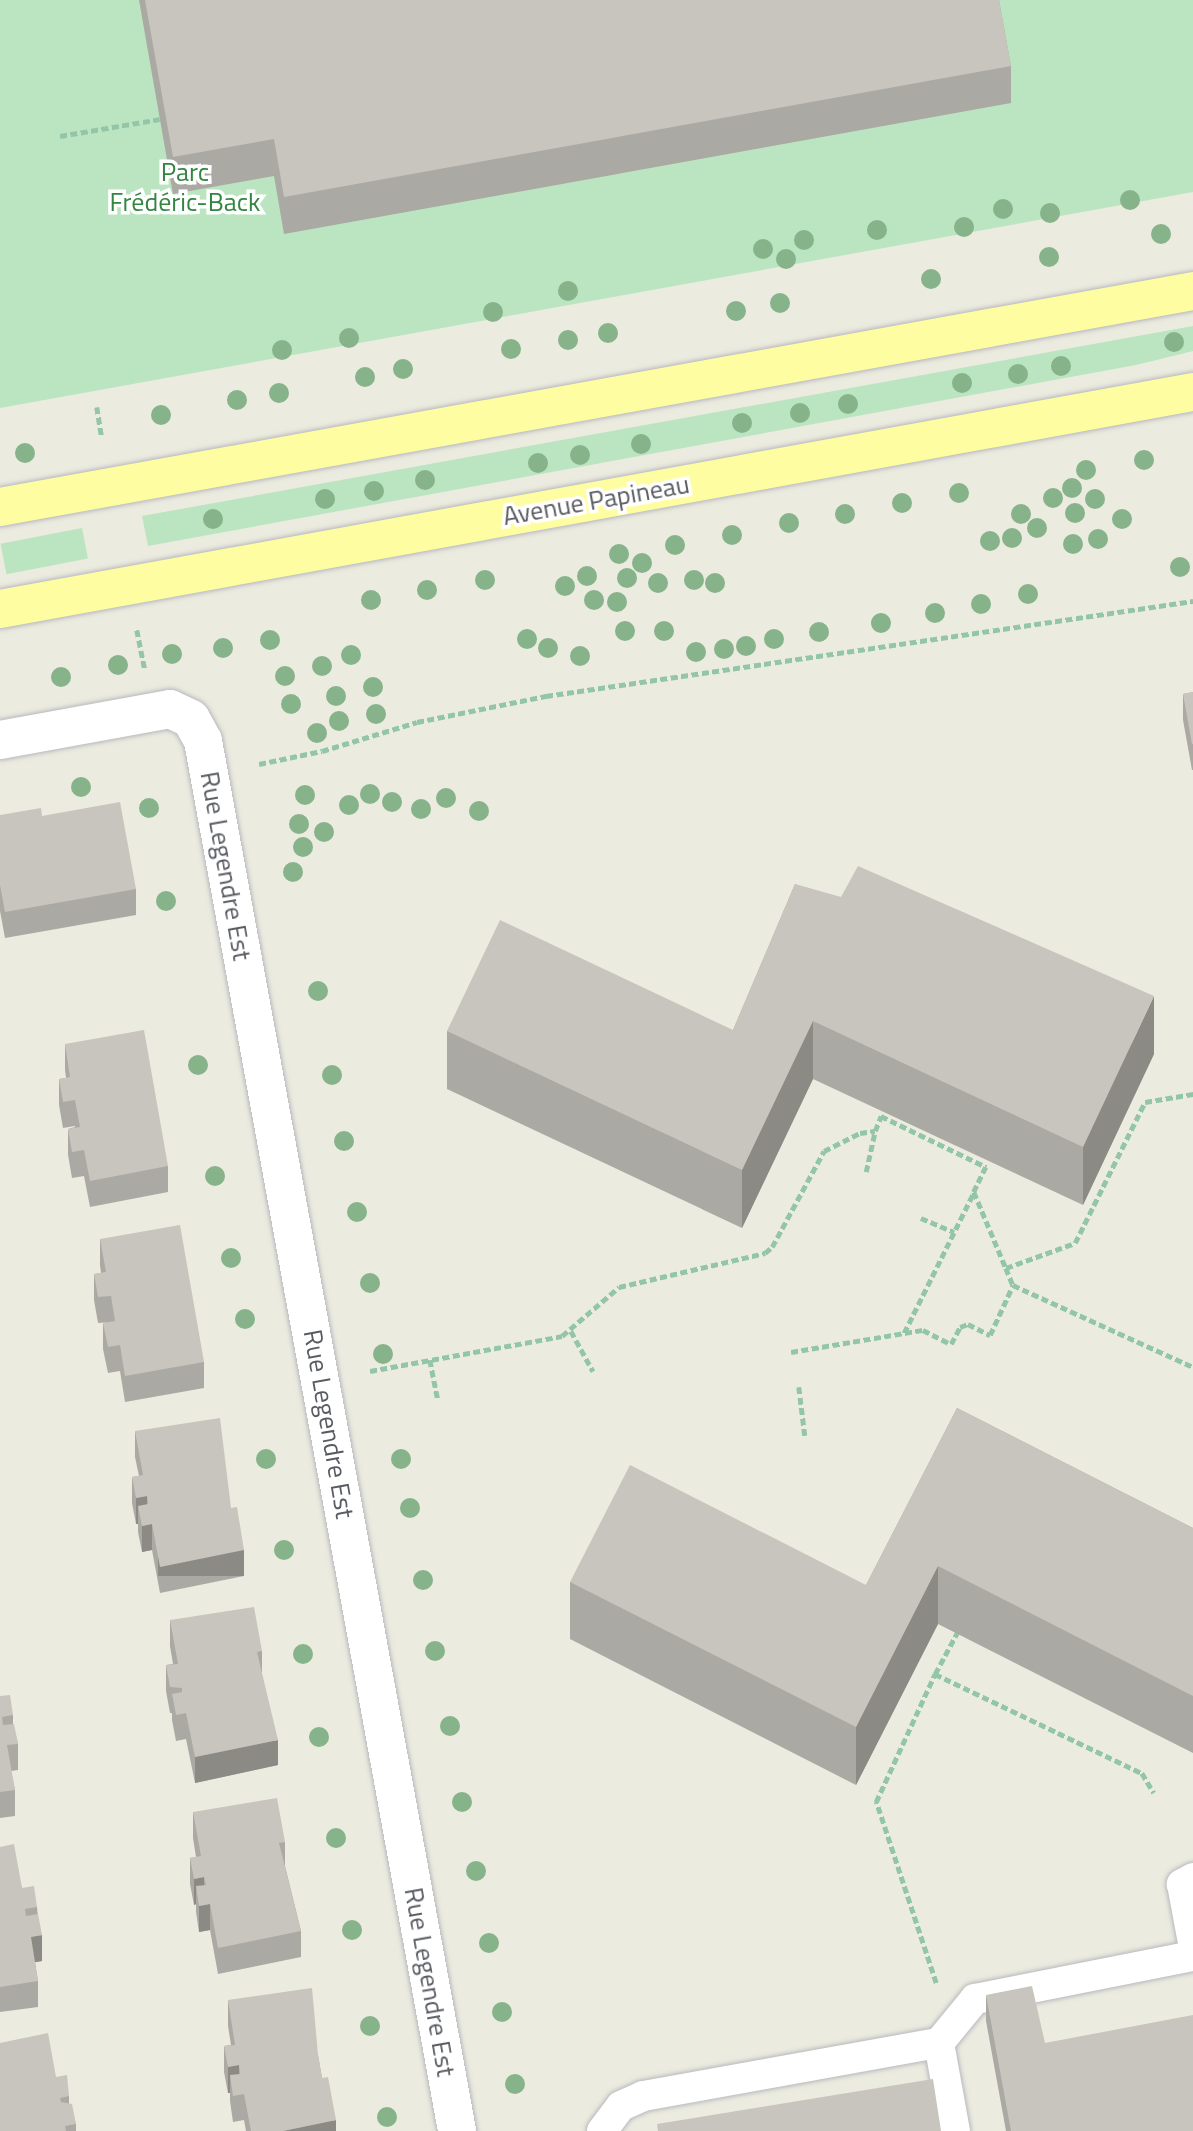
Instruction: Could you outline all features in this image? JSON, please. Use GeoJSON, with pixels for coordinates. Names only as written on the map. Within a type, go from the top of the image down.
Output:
{"type":"FeatureCollection","features":[{"type":"Feature","properties":{"kind":"main road"},"geometry":{"type":"LineString","coordinates":[[0,507],[1193,291]]}},
{"type":"Feature","properties":{"kind":"main road","name":"Avenue Papineau"},"geometry":{"type":"LineString","coordinates":[[0,609],[1193,392]]}},
{"type":"Feature","properties":{"kind":"street","name":"Rue Legendre Est"},"geometry":{"type":"LineString","coordinates":[[0,740],[159,709],[179,711],[191,719],[206,752],[457,2131]]}},
{"type":"Feature","properties":{"kind":"lane"},"geometry":{"type":"LineString","coordinates":[[1193,1878],[1182,1884],[1193,1943]]}},
{"type":"Feature","properties":{"kind":"lane"},"geometry":{"type":"LineString","coordinates":[[602,2131],[621,2106],[643,2096],[939,2043],[975,1998],[1193,1956]]}},
{"type":"Feature","properties":{"kind":"lane"},"geometry":{"type":"LineString","coordinates":[[939,2043],[955,2131]]}},
{"type":"Feature","properties":{"kind":"path"},"geometry":{"type":"LineString","coordinates":[[60,136],[160,119]]}},
{"type":"Feature","properties":{"kind":"path"},"geometry":{"type":"LineString","coordinates":[[97,407],[102,438]]}},
{"type":"Feature","properties":{"kind":"path"},"geometry":{"type":"LineString","coordinates":[[259,764],[322,751],[417,722],[545,696],[1193,601]]}},
{"type":"Feature","properties":{"kind":"path"},"geometry":{"type":"LineString","coordinates":[[137,629],[145,675]]}},
{"type":"Feature","properties":{"kind":"path"},"geometry":{"type":"LineString","coordinates":[[1006,1268],[1074,1243],[1145,1102],[1193,1094]]}},
{"type":"Feature","properties":{"kind":"path"},"geometry":{"type":"LineString","coordinates":[[866,1172],[881,1116],[986,1167],[904,1333]]}},
{"type":"Feature","properties":{"kind":"path"},"geometry":{"type":"LineString","coordinates":[[370,1371],[571,1331],[619,1287],[765,1252],[824,1151],[860,1133],[875,1131]]}},
{"type":"Feature","properties":{"kind":"path"},"geometry":{"type":"LineString","coordinates":[[974,1192],[1013,1285],[1193,1367]]}},
{"type":"Feature","properties":{"kind":"path"},"geometry":{"type":"LineString","coordinates":[[921,1217],[954,1232]]}},
{"type":"Feature","properties":{"kind":"path"},"geometry":{"type":"LineString","coordinates":[[791,1352],[923,1330],[951,1344],[960,1326],[968,1324],[990,1335],[1013,1285]]}},
{"type":"Feature","properties":{"kind":"path"},"geometry":{"type":"LineString","coordinates":[[571,1331],[593,1371]]}},
{"type":"Feature","properties":{"kind":"path"},"geometry":{"type":"LineString","coordinates":[[430,1360],[438,1400]]}},
{"type":"Feature","properties":{"kind":"path"},"geometry":{"type":"LineString","coordinates":[[799,1387],[805,1436]]}},
{"type":"Feature","properties":{"kind":"path"},"geometry":{"type":"LineString","coordinates":[[934,1973],[876,1802],[934,1674],[957,1633]]}},
{"type":"Feature","properties":{"kind":"path"},"geometry":{"type":"LineString","coordinates":[[934,1674],[1142,1773],[1154,1793]]}},
{"type":"Feature","properties":{"kind":"green space","name":"Parc Frédéric-Back"},"geometry":{"type":"Polygon","coordinates":[[[0,0],[1193,0],[1193,192],[0,408],[0,0]]]}},
{"type":"Feature","properties":{"kind":"green space"},"geometry":{"type":"Polygon","coordinates":[[[1193,326],[1193,351],[1136,365],[148,546],[142,516],[1193,326]]]}},
{"type":"Feature","properties":{"kind":"green space"},"geometry":{"type":"Polygon","coordinates":[[[82,528],[88,558],[6,574],[1,544],[82,528]]]}},
{"type":"Feature","properties":{"kind":"building"},"geometry":{"type":"Polygon","coordinates":[[[145,0],[999,0],[1011,66],[284,197],[274,139],[173,157],[145,0]]]}},
{"type":"Feature","properties":{"kind":"building"},"geometry":{"type":"Polygon","coordinates":[[[1193,692],[1193,744],[1192,744],[1183,694],[1193,692]]]}},
{"type":"Feature","properties":{"kind":"building"},"geometry":{"type":"Polygon","coordinates":[[[120,802],[136,889],[5,912],[0,885],[0,815],[41,808],[42,816],[120,802]]]}},
{"type":"Feature","properties":{"kind":"building"},"geometry":{"type":"Polygon","coordinates":[[[858,866],[1154,996],[1083,1147],[813,1021],[742,1170],[447,1031],[500,920],[733,1030],[795,884],[841,897],[858,866]]]}},
{"type":"Feature","properties":{"kind":"building"},"geometry":{"type":"Polygon","coordinates":[[[144,1030],[168,1166],[90,1181],[84,1150],[72,1152],[68,1129],[80,1127],[75,1100],[63,1102],[59,1079],[70,1077],[65,1044],[144,1030]]]}},
{"type":"Feature","properties":{"kind":"building"},"geometry":{"type":"Polygon","coordinates":[[[180,1225],[204,1362],[125,1376],[120,1345],[108,1347],[103,1323],[115,1321],[111,1296],[98,1297],[94,1274],[106,1272],[100,1239],[180,1225]]]}},
{"type":"Feature","properties":{"kind":"building"},"geometry":{"type":"Polygon","coordinates":[[[957,1408],[1193,1528],[1193,1696],[938,1566],[856,1727],[570,1582],[630,1465],[866,1585],[957,1408]]]}},
{"type":"Feature","properties":{"kind":"building"},"geometry":{"type":"Polygon","coordinates":[[[220,1418],[231,1508],[237,1507],[244,1550],[160,1567],[152,1524],[142,1526],[138,1506],[148,1504],[147,1496],[136,1498],[132,1477],[143,1475],[135,1431],[220,1418]]]}},
{"type":"Feature","properties":{"kind":"building"},"geometry":{"type":"Polygon","coordinates":[[[254,1607],[262,1651],[257,1652],[278,1740],[195,1757],[186,1713],[176,1715],[172,1694],[182,1692],[182,1688],[170,1687],[166,1665],[178,1664],[170,1620],[254,1607]]]}},
{"type":"Feature","properties":{"kind":"building"},"geometry":{"type":"Polygon","coordinates":[[[10,1695],[13,1715],[2,1717],[3,1725],[14,1724],[18,1744],[7,1745],[15,1790],[0,1792],[0,1696],[10,1695]]]}},
{"type":"Feature","properties":{"kind":"building"},"geometry":{"type":"Polygon","coordinates":[[[277,1798],[285,1842],[279,1843],[301,1931],[218,1948],[210,1904],[199,1906],[196,1886],[206,1885],[204,1877],[194,1879],[190,1858],[201,1856],[193,1812],[277,1798]]]}},
{"type":"Feature","properties":{"kind":"building"},"geometry":{"type":"Polygon","coordinates":[[[14,1844],[22,1888],[34,1886],[37,1907],[25,1909],[26,1916],[38,1914],[42,1935],[31,1937],[38,1981],[0,1987],[0,1847],[14,1844]]]}},
{"type":"Feature","properties":{"kind":"building"},"geometry":{"type":"Polygon","coordinates":[[[1032,1986],[1045,2043],[1193,2015],[1193,2131],[1011,2131],[986,1995],[1032,1986]]]}},
{"type":"Feature","properties":{"kind":"building"},"geometry":{"type":"Polygon","coordinates":[[[312,1988],[322,2078],[328,2077],[336,2120],[283,2131],[251,2131],[244,2094],[233,2096],[230,2075],[240,2074],[239,2065],[228,2067],[224,2046],[235,2045],[228,2000],[312,1988]]]}},
{"type":"Feature","properties":{"kind":"building"},"geometry":{"type":"Polygon","coordinates":[[[48,2033],[56,2077],[67,2075],[69,2096],[60,2098],[61,2102],[72,2104],[76,2124],[65,2126],[66,2131],[0,2131],[0,2043],[48,2033]]]}},
{"type":"Feature","properties":{"kind":"building"},"geometry":{"type":"Polygon","coordinates":[[[933,2079],[941,2131],[658,2131],[657,2124],[933,2079]]]}}]}
